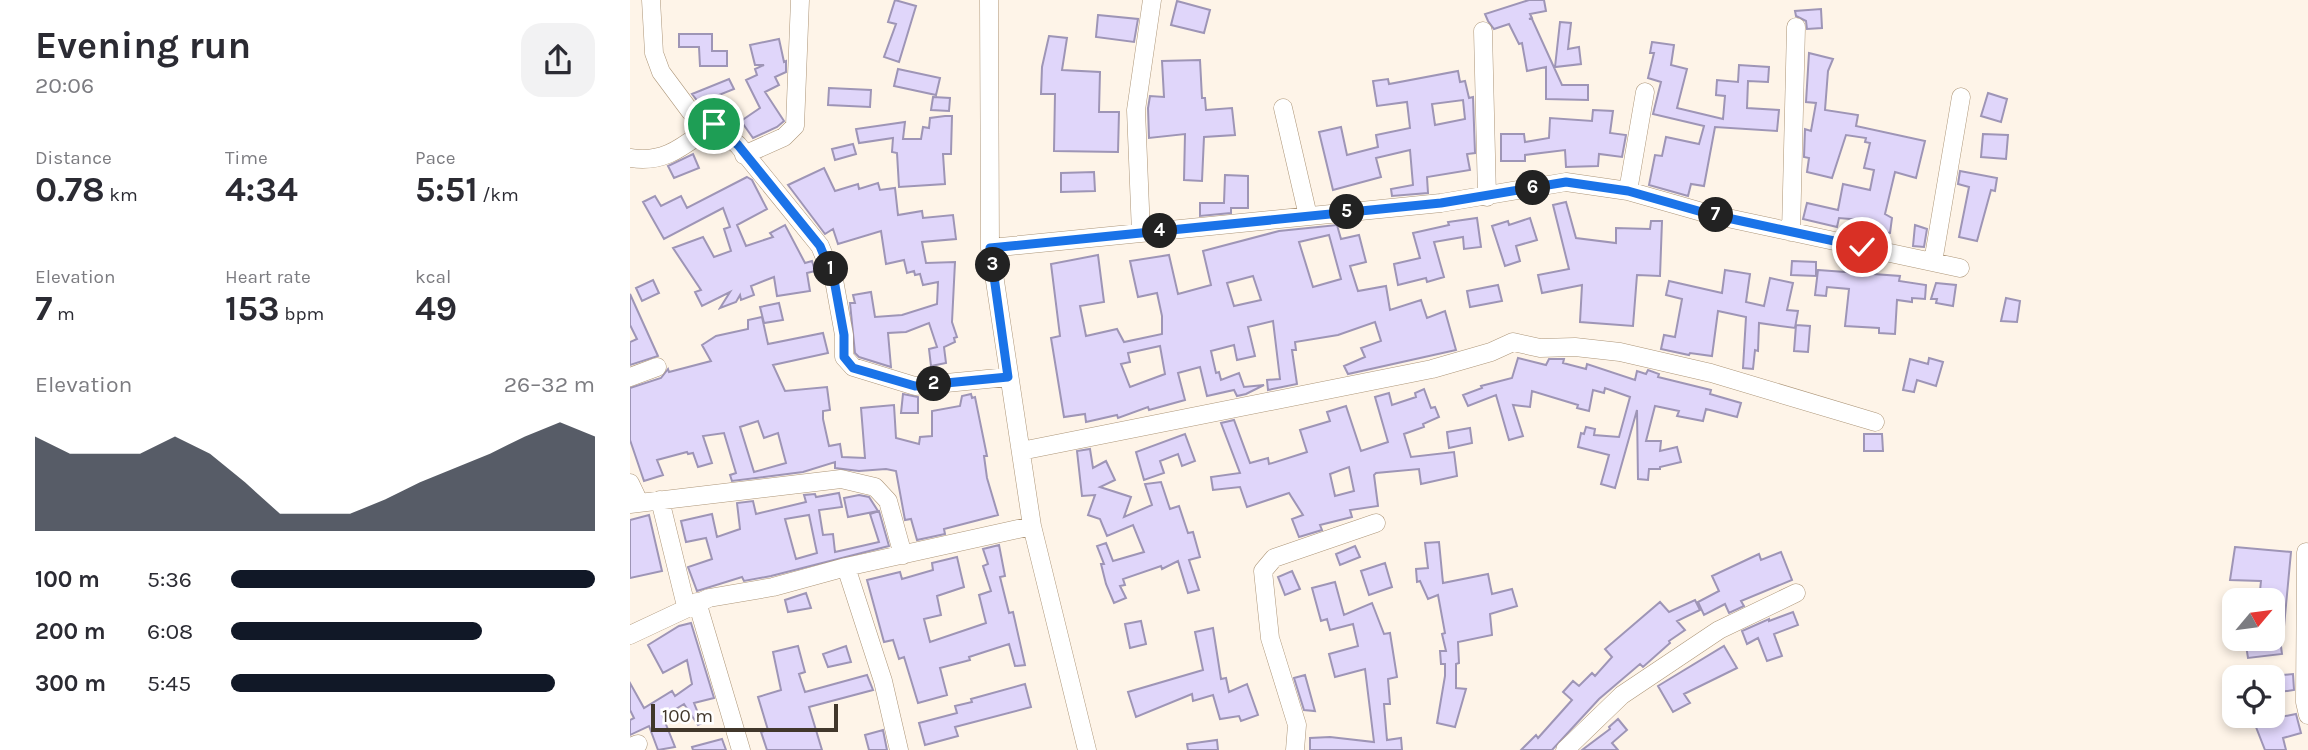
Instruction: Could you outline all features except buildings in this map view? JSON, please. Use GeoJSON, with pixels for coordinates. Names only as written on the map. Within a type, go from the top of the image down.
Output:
{"type":"FeatureCollection","features":[{"type":"Feature","properties":{"kind":"street"},"geometry":{"type":"LineString","coordinates":[[651,0],[654,53],[661,72],[698,119],[714,124],[738,145],[811,234],[828,260],[834,280],[847,363],[853,368],[915,386],[1008,377]]}},
{"type":"Feature","properties":{"kind":"street"},"geometry":{"type":"LineString","coordinates":[[744,155],[785,137],[795,126],[800,0]]}},
{"type":"Feature","properties":{"kind":"street"},"geometry":{"type":"LineString","coordinates":[[989,0],[990,248],[1032,526],[1087,750]]}},
{"type":"Feature","properties":{"kind":"street"},"geometry":{"type":"LineString","coordinates":[[1141,233],[1136,110],[1152,0]]}},
{"type":"Feature","properties":{"kind":"street"},"geometry":{"type":"LineString","coordinates":[[1791,232],[1796,27]]}},
{"type":"Feature","properties":{"kind":"street"},"geometry":{"type":"LineString","coordinates":[[1483,31],[1487,197]]}},
{"type":"Feature","properties":{"kind":"street"},"geometry":{"type":"LineString","coordinates":[[1628,191],[1644,92]]}},
{"type":"Feature","properties":{"kind":"street"},"geometry":{"type":"LineString","coordinates":[[1933,262],[1961,97]]}},
{"type":"Feature","properties":{"kind":"street"},"geometry":{"type":"LineString","coordinates":[[1283,107],[1308,216]]}},
{"type":"Feature","properties":{"kind":"street"},"geometry":{"type":"LineString","coordinates":[[630,158],[645,160],[667,156],[714,124]]}},
{"type":"Feature","properties":{"kind":"street"},"geometry":{"type":"LineString","coordinates":[[990,248],[1487,197],[1566,182],[1628,191],[1709,214],[1960,268]]}},
{"type":"Feature","properties":{"kind":"street"},"geometry":{"type":"LineString","coordinates":[[1021,451],[1432,369],[1492,352],[1513,342],[1540,348],[1575,347],[1620,352],[1711,373],[1875,422]]}},
{"type":"Feature","properties":{"kind":"street"},"geometry":{"type":"LineString","coordinates":[[630,377],[657,367]]}},
{"type":"Feature","properties":{"kind":"street"},"geometry":{"type":"LineString","coordinates":[[630,483],[634,503],[841,479],[875,486],[888,501],[903,555]]}},
{"type":"Feature","properties":{"kind":"street"},"geometry":{"type":"LineString","coordinates":[[660,500],[691,604],[741,750]]}},
{"type":"Feature","properties":{"kind":"street"},"geometry":{"type":"LineString","coordinates":[[1295,750],[1297,725],[1270,638],[1263,571],[1274,558],[1376,523]]}},
{"type":"Feature","properties":{"kind":"street"},"geometry":{"type":"LineString","coordinates":[[630,635],[691,604],[1032,526]]}},
{"type":"Feature","properties":{"kind":"street"},"geometry":{"type":"LineString","coordinates":[[2306,552],[2305,702],[2308,715]]}},
{"type":"Feature","properties":{"kind":"street"},"geometry":{"type":"LineString","coordinates":[[846,567],[883,681],[899,750]]}},
{"type":"Feature","properties":{"kind":"street"},"geometry":{"type":"LineString","coordinates":[[1565,750],[1622,695],[1719,630],[1796,593]]}},
{"type":"Feature","properties":{"kind":"route"},"geometry":{"type":"LineString","coordinates":[[714,124],[738,145],[820,246],[828,260],[834,280],[847,363],[853,368],[915,386],[1008,377],[990,248],[1441,203],[1566,182],[1628,191],[1709,214],[1862,247]]}}]}
